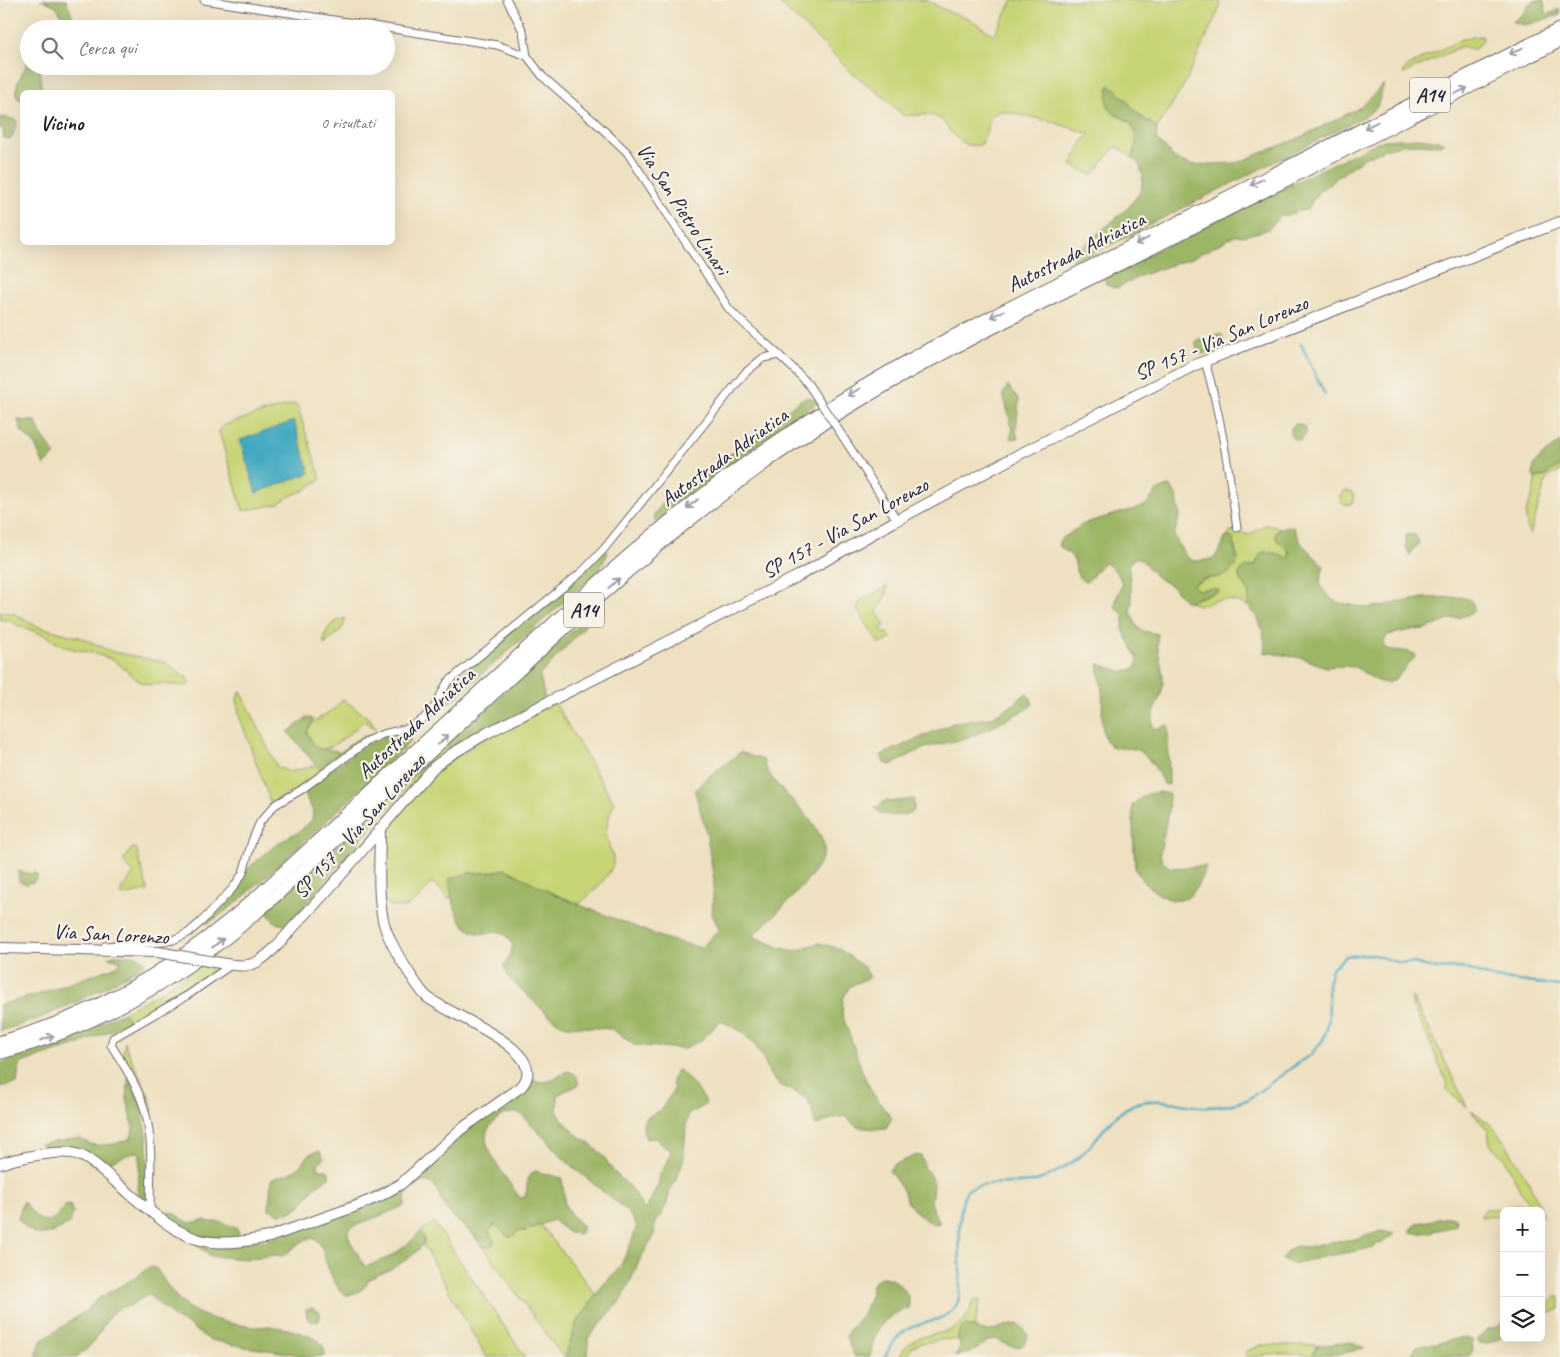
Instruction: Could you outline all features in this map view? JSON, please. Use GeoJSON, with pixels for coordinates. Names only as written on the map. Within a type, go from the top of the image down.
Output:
{"type":"FeatureCollection","features":[{"type":"Feature","properties":{"kind":"highway","name":"Autostrada Adriatica"},"geometry":{"type":"LineString","coordinates":[[0,1042],[49,1026],[121,994],[168,966],[217,930],[261,894],[642,544],[717,484],[812,418],[946,340],[1560,30]]}},
{"type":"Feature","properties":{"kind":"highway","name":"Autostrada Adriatica"},"geometry":{"type":"LineString","coordinates":[[0,1053],[56,1035],[94,1019],[144,994],[204,954],[268,901],[530,659],[648,553],[749,474],[843,411],[948,351],[1560,41]]}},
{"type":"Feature","properties":{"kind":"main road","name":"SP 157 - Via San Lorenzo"},"geometry":{"type":"LineString","coordinates":[[220,963],[231,965],[250,964],[257,962],[268,953],[311,909],[434,767],[487,733],[791,580],[897,520],[1152,386],[1205,361],[1560,222]]}},
{"type":"Feature","properties":{"kind":"main road"},"geometry":{"type":"LineString","coordinates":[[0,1164],[36,1155],[69,1152],[79,1154],[99,1168],[150,1211],[176,1229],[198,1240],[244,1242],[275,1235],[380,1196],[401,1184],[460,1130],[515,1092],[525,1083],[527,1072],[525,1061],[516,1050],[469,1021],[439,1006],[426,996],[397,953],[382,912],[380,894],[380,829]]}},
{"type":"Feature","properties":{"kind":"main road","name":"Via San Lorenzo"},"geometry":{"type":"LineString","coordinates":[[0,948],[96,952],[158,952],[220,963]]}},
{"type":"Feature","properties":{"kind":"street"},"geometry":{"type":"LineString","coordinates":[[204,0],[334,20]]}},
{"type":"Feature","properties":{"kind":"street","name":"Via San Pietro Linari"},"geometry":{"type":"LineString","coordinates":[[507,0],[523,31],[527,56],[543,77],[627,152],[728,309],[808,384],[897,520]]}},
{"type":"Feature","properties":{"kind":"street"},"geometry":{"type":"LineString","coordinates":[[395,29],[497,45],[527,56]]}},
{"type":"Feature","properties":{"kind":"street"},"geometry":{"type":"LineString","coordinates":[[96,952],[102,947],[174,940],[188,933],[201,922],[233,888],[243,872],[260,822],[275,805],[300,790],[369,740],[383,734],[409,728],[423,718],[435,706],[447,683],[588,565],[616,534],[745,373],[763,358],[779,355]]}},
{"type":"Feature","properties":{"kind":"street"},"geometry":{"type":"LineString","coordinates":[[1205,361],[1214,392],[1226,453],[1237,528]]}},
{"type":"Feature","properties":{"kind":"street"},"geometry":{"type":"LineString","coordinates":[[150,1211],[150,1133],[142,1100],[132,1079],[111,1045],[113,1038],[188,995],[231,965]]}},
{"type":"Feature","properties":{"kind":"green space"},"geometry":{"type":"Polygon","coordinates":[[[40,0],[66,0],[74,20],[63,20],[60,13],[49,2],[40,0]]]}},
{"type":"Feature","properties":{"kind":"green space"},"geometry":{"type":"Polygon","coordinates":[[[775,0],[926,0],[949,12],[968,18],[994,35],[1013,0],[1219,0],[1221,5],[1184,85],[1157,128],[1135,111],[1125,98],[1116,115],[1129,123],[1135,132],[1136,143],[1133,158],[1116,146],[1092,175],[1071,165],[1083,141],[1090,134],[1049,121],[1001,111],[992,115],[982,144],[972,146],[964,143],[952,134],[944,122],[935,116],[904,116],[886,99],[850,71],[811,32],[775,0]]]}},
{"type":"Feature","properties":{"kind":"green space"},"geometry":{"type":"Polygon","coordinates":[[[1533,0],[1543,0],[1547,15],[1560,9],[1560,15],[1525,25],[1512,22],[1524,13],[1533,0]]]}},
{"type":"Feature","properties":{"kind":"green space"},"geometry":{"type":"Polygon","coordinates":[[[1482,36],[1483,40],[1474,50],[1462,46],[1403,74],[1404,70],[1410,65],[1464,38],[1482,36]]]}},
{"type":"Feature","properties":{"kind":"green space"},"geometry":{"type":"Polygon","coordinates":[[[21,75],[41,75],[42,90],[20,90],[20,100],[18,99],[17,88],[21,75]]]}},
{"type":"Feature","properties":{"kind":"green space"},"geometry":{"type":"Polygon","coordinates":[[[1384,84],[1377,107],[1367,115],[1074,263],[1070,257],[1128,208],[1141,191],[1143,176],[1139,164],[1133,158],[1136,143],[1134,128],[1127,120],[1114,113],[1108,106],[1109,85],[1120,93],[1140,116],[1157,128],[1156,139],[1176,159],[1191,165],[1236,163],[1297,139],[1361,107],[1384,84]]]}},
{"type":"Feature","properties":{"kind":"green space"},"geometry":{"type":"Polygon","coordinates":[[[0,117],[15,119],[17,123],[12,138],[4,139],[3,128],[0,128],[0,117]]]}},
{"type":"Feature","properties":{"kind":"green space"},"geometry":{"type":"Polygon","coordinates":[[[1419,138],[1445,142],[1441,145],[1405,144],[1384,149],[1362,159],[1318,192],[1308,209],[1279,217],[1269,229],[1244,236],[1236,235],[1192,258],[1142,275],[1118,288],[1106,284],[1104,277],[1370,146],[1384,140],[1419,138]]]}},
{"type":"Feature","properties":{"kind":"green space"},"geometry":{"type":"Polygon","coordinates":[[[1217,334],[1222,335],[1223,347],[1204,354],[1199,353],[1196,341],[1198,339],[1206,342],[1217,334]]]}},
{"type":"Feature","properties":{"kind":"green space"},"geometry":{"type":"Polygon","coordinates":[[[1008,385],[1019,400],[1016,430],[1018,438],[1010,439],[1013,428],[1010,425],[1003,394],[1008,385]]]}},
{"type":"Feature","properties":{"kind":"green space"},"geometry":{"type":"Polygon","coordinates":[[[809,397],[818,402],[761,442],[655,522],[654,515],[663,503],[667,503],[802,399],[809,397]]]}},
{"type":"Feature","properties":{"kind":"green space"},"geometry":{"type":"Polygon","coordinates":[[[294,404],[297,405],[321,479],[278,504],[243,511],[219,432],[222,426],[294,404]]]}},
{"type":"Feature","properties":{"kind":"green space"},"geometry":{"type":"Polygon","coordinates":[[[18,420],[36,421],[40,433],[55,454],[44,466],[35,445],[22,432],[18,420]]]}},
{"type":"Feature","properties":{"kind":"green space"},"geometry":{"type":"Polygon","coordinates":[[[1298,424],[1306,432],[1298,440],[1290,432],[1298,424]]]}},
{"type":"Feature","properties":{"kind":"green space"},"geometry":{"type":"Polygon","coordinates":[[[1560,442],[1560,466],[1546,476],[1535,478],[1533,476],[1534,464],[1560,442]]]}},
{"type":"Feature","properties":{"kind":"green space"},"geometry":{"type":"Polygon","coordinates":[[[1560,466],[1560,472],[1546,480],[1530,535],[1526,517],[1535,487],[1535,478],[1546,476],[1560,466]]]}},
{"type":"Feature","properties":{"kind":"green space"},"geometry":{"type":"Polygon","coordinates":[[[1171,486],[1177,497],[1180,515],[1174,535],[1188,558],[1197,561],[1214,558],[1222,547],[1225,537],[1229,537],[1234,541],[1234,548],[1238,559],[1229,573],[1199,581],[1193,585],[1195,589],[1218,589],[1219,591],[1186,602],[1173,587],[1155,576],[1143,561],[1137,557],[1131,561],[1129,568],[1132,603],[1130,609],[1137,627],[1143,631],[1158,634],[1157,640],[1163,684],[1154,712],[1153,723],[1154,729],[1168,725],[1169,785],[1164,784],[1154,766],[1140,752],[1134,749],[1113,747],[1109,744],[1102,726],[1102,691],[1098,664],[1124,672],[1135,668],[1138,660],[1123,629],[1124,615],[1115,607],[1121,585],[1119,576],[1110,566],[1104,563],[1089,580],[1086,582],[1082,580],[1077,574],[1074,560],[1059,546],[1059,541],[1088,522],[1145,506],[1157,491],[1171,486]]]}},
{"type":"Feature","properties":{"kind":"green space"},"geometry":{"type":"Polygon","coordinates":[[[1344,491],[1350,491],[1354,498],[1350,505],[1344,505],[1340,501],[1340,495],[1344,491]]]}},
{"type":"Feature","properties":{"kind":"green space"},"geometry":{"type":"Polygon","coordinates":[[[1264,525],[1281,528],[1276,534],[1276,538],[1287,549],[1289,557],[1285,558],[1278,554],[1257,560],[1255,566],[1250,566],[1239,578],[1249,591],[1248,606],[1227,600],[1201,605],[1190,601],[1219,591],[1196,589],[1193,585],[1205,579],[1223,576],[1234,567],[1238,559],[1233,540],[1228,537],[1231,531],[1235,530],[1249,535],[1264,525]]]}},
{"type":"Feature","properties":{"kind":"green space"},"geometry":{"type":"Polygon","coordinates":[[[1287,526],[1293,527],[1301,543],[1324,566],[1320,581],[1321,587],[1331,599],[1340,603],[1368,608],[1424,598],[1461,597],[1469,599],[1473,603],[1474,610],[1471,614],[1425,629],[1388,635],[1384,641],[1385,648],[1411,652],[1415,657],[1394,680],[1387,683],[1377,681],[1355,667],[1326,667],[1302,658],[1264,652],[1263,633],[1256,616],[1248,606],[1249,591],[1239,578],[1239,573],[1245,568],[1255,566],[1261,553],[1266,551],[1285,558],[1289,557],[1288,549],[1277,540],[1275,535],[1277,530],[1287,526]]]}},
{"type":"Feature","properties":{"kind":"green space"},"geometry":{"type":"Polygon","coordinates":[[[1406,535],[1416,535],[1419,544],[1412,550],[1410,556],[1406,547],[1406,535]]]}},
{"type":"Feature","properties":{"kind":"green space"},"geometry":{"type":"Polygon","coordinates":[[[604,550],[607,551],[607,555],[599,571],[447,705],[446,687],[604,550]]]}},
{"type":"Feature","properties":{"kind":"green space"},"geometry":{"type":"Polygon","coordinates":[[[887,586],[887,593],[877,612],[885,626],[881,629],[884,634],[887,632],[891,638],[880,645],[857,610],[860,601],[887,586]]]}},
{"type":"Feature","properties":{"kind":"green space"},"geometry":{"type":"Polygon","coordinates":[[[0,611],[15,614],[43,628],[82,638],[113,652],[164,662],[188,679],[191,684],[185,686],[150,685],[140,682],[114,660],[69,648],[47,636],[8,620],[0,620],[0,611]]]}},
{"type":"Feature","properties":{"kind":"green space"},"geometry":{"type":"Polygon","coordinates":[[[345,618],[343,628],[324,645],[325,635],[329,627],[345,618]]]}},
{"type":"Feature","properties":{"kind":"green space"},"geometry":{"type":"Polygon","coordinates":[[[585,619],[586,625],[540,675],[545,700],[457,747],[450,749],[446,746],[446,744],[585,619]]]}},
{"type":"Feature","properties":{"kind":"green space"},"geometry":{"type":"Polygon","coordinates":[[[241,691],[277,767],[290,772],[317,765],[322,771],[346,747],[362,737],[375,736],[304,785],[271,804],[239,715],[237,698],[241,691]]]}},
{"type":"Feature","properties":{"kind":"green space"},"geometry":{"type":"Polygon","coordinates":[[[1026,693],[1031,698],[1033,704],[1024,711],[991,728],[966,738],[933,745],[890,765],[884,763],[881,755],[956,722],[990,718],[1013,705],[1026,693]]]}},
{"type":"Feature","properties":{"kind":"green space"},"geometry":{"type":"Polygon","coordinates":[[[343,699],[371,720],[376,729],[364,721],[340,741],[326,749],[314,747],[307,732],[310,727],[319,718],[335,708],[343,699]]]}},
{"type":"Feature","properties":{"kind":"green space"},"geometry":{"type":"Polygon","coordinates":[[[555,703],[614,803],[607,828],[613,863],[608,874],[599,885],[579,904],[540,888],[506,869],[485,873],[472,872],[451,891],[453,899],[448,898],[432,882],[416,901],[406,907],[394,907],[383,901],[384,845],[391,822],[445,764],[486,738],[555,703]]]}},
{"type":"Feature","properties":{"kind":"green space"},"geometry":{"type":"Polygon","coordinates":[[[308,717],[314,719],[307,732],[313,744],[319,748],[338,751],[338,755],[322,772],[288,732],[308,717]]]}},
{"type":"Feature","properties":{"kind":"green space"},"geometry":{"type":"Polygon","coordinates":[[[407,734],[410,737],[410,742],[378,773],[246,894],[218,917],[208,923],[204,922],[235,891],[245,871],[273,847],[291,835],[296,834],[312,820],[313,811],[302,790],[366,745],[385,736],[407,734]]]}},
{"type":"Feature","properties":{"kind":"green space"},"geometry":{"type":"Polygon","coordinates":[[[446,744],[450,749],[419,776],[373,824],[365,821],[446,744]]]}},
{"type":"Feature","properties":{"kind":"green space"},"geometry":{"type":"Polygon","coordinates":[[[740,752],[763,760],[773,779],[815,826],[824,845],[821,861],[805,884],[753,936],[781,948],[795,951],[818,943],[838,948],[864,967],[870,977],[850,986],[843,999],[842,1014],[864,1076],[873,1094],[892,1118],[886,1128],[857,1127],[845,1116],[831,1119],[816,1126],[808,1101],[773,1079],[760,1052],[751,1040],[720,1021],[703,1039],[684,1049],[634,1045],[612,1029],[567,1026],[559,1023],[508,977],[504,965],[513,945],[508,937],[498,932],[478,933],[472,931],[466,927],[458,916],[449,879],[472,872],[485,873],[506,869],[560,897],[663,938],[701,948],[719,929],[712,914],[714,880],[707,835],[695,791],[705,780],[740,752]]]}},
{"type":"Feature","properties":{"kind":"green space"},"geometry":{"type":"Polygon","coordinates":[[[1160,792],[1169,794],[1168,813],[1160,853],[1162,862],[1171,868],[1206,866],[1194,891],[1188,897],[1181,900],[1173,900],[1157,893],[1143,881],[1135,868],[1132,806],[1144,796],[1160,792]]]}},
{"type":"Feature","properties":{"kind":"green space"},"geometry":{"type":"Polygon","coordinates":[[[914,799],[914,811],[910,813],[893,816],[882,814],[875,808],[887,800],[889,802],[914,799]]]}},
{"type":"Feature","properties":{"kind":"green space"},"geometry":{"type":"Polygon","coordinates":[[[365,821],[373,824],[369,830],[287,926],[276,923],[265,911],[365,821]]]}},
{"type":"Feature","properties":{"kind":"green space"},"geometry":{"type":"Polygon","coordinates":[[[136,848],[148,891],[122,896],[121,890],[134,873],[123,862],[131,849],[136,848]]]}},
{"type":"Feature","properties":{"kind":"green space"},"geometry":{"type":"Polygon","coordinates":[[[18,871],[31,874],[34,872],[38,876],[33,882],[26,884],[19,881],[18,871]]]}},
{"type":"Feature","properties":{"kind":"green space"},"geometry":{"type":"Polygon","coordinates":[[[131,955],[142,958],[145,961],[144,965],[74,1003],[38,1019],[0,1031],[0,1005],[43,993],[117,966],[120,960],[108,957],[131,955]]]}},
{"type":"Feature","properties":{"kind":"green space"},"geometry":{"type":"Polygon","coordinates":[[[200,965],[210,968],[208,976],[197,980],[164,1004],[128,1023],[129,1021],[122,1013],[162,991],[200,965]]]}},
{"type":"Feature","properties":{"kind":"green space"},"geometry":{"type":"Polygon","coordinates":[[[1412,997],[1467,1107],[1446,1090],[1448,1086],[1412,1005],[1412,997]]]}},
{"type":"Feature","properties":{"kind":"green space"},"geometry":{"type":"Polygon","coordinates":[[[122,1013],[128,1017],[128,1023],[77,1045],[24,1062],[19,1066],[17,1083],[0,1087],[0,1064],[10,1060],[13,1056],[63,1040],[122,1013]]]}},
{"type":"Feature","properties":{"kind":"green space"},"geometry":{"type":"Polygon","coordinates":[[[125,1042],[150,1098],[153,1111],[147,1116],[122,1059],[125,1042]]]}},
{"type":"Feature","properties":{"kind":"green space"},"geometry":{"type":"Polygon","coordinates":[[[678,1070],[689,1080],[706,1102],[704,1106],[689,1114],[686,1124],[684,1158],[678,1176],[670,1191],[667,1204],[655,1225],[652,1240],[641,1257],[623,1298],[588,1338],[588,1357],[565,1357],[576,1324],[602,1286],[620,1267],[637,1226],[627,1211],[568,1163],[521,1114],[511,1113],[496,1120],[487,1132],[486,1137],[490,1151],[499,1168],[520,1198],[525,1197],[529,1176],[535,1171],[562,1178],[565,1205],[582,1226],[582,1231],[578,1234],[569,1233],[553,1220],[525,1231],[518,1231],[512,1237],[508,1237],[495,1224],[489,1231],[494,1242],[491,1247],[483,1247],[448,1212],[434,1186],[428,1182],[422,1182],[407,1189],[404,1206],[352,1227],[348,1232],[349,1239],[365,1267],[390,1257],[408,1244],[420,1232],[424,1237],[424,1242],[413,1255],[368,1280],[367,1284],[360,1291],[353,1294],[345,1295],[336,1285],[321,1246],[315,1239],[305,1240],[282,1256],[275,1255],[245,1259],[210,1256],[197,1245],[202,1243],[269,1240],[411,1177],[529,1077],[545,1082],[567,1071],[576,1075],[578,1085],[558,1095],[557,1111],[576,1134],[592,1145],[604,1157],[613,1171],[631,1188],[645,1211],[659,1183],[660,1174],[668,1161],[671,1151],[655,1138],[646,1139],[643,1127],[648,1117],[662,1110],[674,1089],[672,1080],[678,1070]]]}},
{"type":"Feature","properties":{"kind":"green space"},"geometry":{"type":"Polygon","coordinates":[[[128,1077],[140,1103],[147,1133],[149,1205],[138,1193],[139,1152],[104,1164],[69,1152],[46,1148],[40,1144],[80,1138],[91,1144],[105,1145],[119,1143],[131,1138],[132,1123],[127,1095],[128,1077]]]}},
{"type":"Feature","properties":{"kind":"green space"},"geometry":{"type":"Polygon","coordinates":[[[1471,1111],[1490,1124],[1504,1141],[1530,1185],[1540,1207],[1529,1207],[1506,1161],[1490,1144],[1488,1130],[1471,1111]]]}},
{"type":"Feature","properties":{"kind":"green space"},"geometry":{"type":"Polygon","coordinates":[[[320,1151],[324,1158],[318,1164],[318,1168],[329,1171],[329,1177],[314,1188],[300,1206],[289,1213],[279,1214],[269,1209],[271,1180],[295,1170],[308,1155],[320,1151]]]}},
{"type":"Feature","properties":{"kind":"green space"},"geometry":{"type":"Polygon","coordinates":[[[917,1155],[921,1156],[925,1168],[931,1177],[933,1184],[931,1206],[940,1223],[934,1224],[919,1215],[906,1200],[904,1192],[889,1170],[893,1165],[917,1155]]]}},
{"type":"Feature","properties":{"kind":"green space"},"geometry":{"type":"Polygon","coordinates":[[[23,1201],[34,1215],[44,1221],[54,1218],[66,1205],[70,1205],[73,1212],[70,1223],[55,1231],[36,1234],[24,1226],[18,1218],[23,1201]]]}},
{"type":"Feature","properties":{"kind":"green space"},"geometry":{"type":"Polygon","coordinates":[[[1515,1204],[1522,1205],[1522,1207],[1506,1207],[1515,1204]]]}},
{"type":"Feature","properties":{"kind":"green space"},"geometry":{"type":"Polygon","coordinates":[[[1500,1208],[1500,1215],[1481,1217],[1486,1209],[1500,1208]]]}},
{"type":"Feature","properties":{"kind":"green space"},"geometry":{"type":"Polygon","coordinates":[[[172,1212],[189,1223],[206,1220],[209,1222],[221,1222],[237,1228],[239,1233],[234,1240],[193,1236],[162,1217],[166,1213],[172,1212]]]}},
{"type":"Feature","properties":{"kind":"green space"},"geometry":{"type":"Polygon","coordinates":[[[1448,1217],[1457,1221],[1456,1225],[1424,1233],[1409,1231],[1418,1223],[1448,1217]]]}},
{"type":"Feature","properties":{"kind":"green space"},"geometry":{"type":"Polygon","coordinates":[[[434,1222],[525,1357],[486,1357],[423,1245],[424,1238],[420,1232],[434,1222]]]}},
{"type":"Feature","properties":{"kind":"green space"},"geometry":{"type":"Polygon","coordinates":[[[495,1224],[508,1237],[512,1237],[518,1231],[525,1231],[540,1224],[596,1295],[576,1324],[565,1357],[563,1357],[483,1247],[491,1247],[494,1241],[489,1231],[495,1224]]]}},
{"type":"Feature","properties":{"kind":"green space"},"geometry":{"type":"Polygon","coordinates":[[[1382,1231],[1394,1234],[1373,1247],[1292,1264],[1282,1259],[1287,1251],[1295,1246],[1309,1247],[1355,1239],[1382,1231]]]}},
{"type":"Feature","properties":{"kind":"green space"},"geometry":{"type":"Polygon","coordinates":[[[149,1267],[156,1268],[177,1297],[194,1311],[233,1324],[257,1327],[269,1326],[303,1334],[320,1342],[325,1356],[305,1357],[211,1340],[189,1325],[176,1319],[149,1295],[130,1306],[117,1309],[112,1313],[94,1341],[76,1357],[36,1357],[41,1341],[84,1312],[99,1298],[138,1276],[149,1267]]]}},
{"type":"Feature","properties":{"kind":"green space"},"geometry":{"type":"Polygon","coordinates":[[[881,1277],[893,1280],[902,1286],[909,1302],[909,1308],[892,1316],[881,1325],[870,1357],[855,1357],[846,1337],[849,1330],[864,1311],[872,1284],[881,1277]]]}},
{"type":"Feature","properties":{"kind":"green space"},"geometry":{"type":"Polygon","coordinates":[[[1556,1297],[1560,1297],[1560,1309],[1545,1315],[1545,1307],[1556,1297]]]}},
{"type":"Feature","properties":{"kind":"green space"},"geometry":{"type":"Polygon","coordinates":[[[975,1299],[980,1300],[975,1326],[977,1329],[971,1326],[958,1336],[958,1340],[942,1340],[913,1346],[908,1357],[900,1357],[904,1348],[910,1343],[959,1325],[967,1316],[975,1299]]]}},
{"type":"Feature","properties":{"kind":"green space"},"geometry":{"type":"Polygon","coordinates":[[[312,1308],[320,1312],[320,1319],[318,1321],[310,1321],[307,1318],[306,1309],[312,1308]]]}},
{"type":"Feature","properties":{"kind":"green space"},"geometry":{"type":"Polygon","coordinates":[[[1019,1324],[1028,1334],[1024,1345],[1020,1347],[1010,1346],[996,1339],[986,1342],[976,1350],[955,1357],[960,1348],[958,1333],[966,1325],[983,1331],[991,1331],[1019,1324]]]}},
{"type":"Feature","properties":{"kind":"green space"},"geometry":{"type":"Polygon","coordinates":[[[1500,1324],[1500,1338],[1488,1344],[1479,1343],[1477,1339],[1487,1329],[1500,1324]]]}},
{"type":"Feature","properties":{"kind":"green space"},"geometry":{"type":"Polygon","coordinates":[[[1462,1337],[1472,1340],[1473,1350],[1468,1356],[1411,1357],[1414,1348],[1462,1337]]]}},
{"type":"Feature","properties":{"kind":"green space"},"geometry":{"type":"Polygon","coordinates":[[[1352,1342],[1365,1348],[1333,1355],[1313,1355],[1315,1348],[1321,1345],[1352,1342]]]}},
{"type":"Feature","properties":{"kind":"green space"},"geometry":{"type":"Polygon","coordinates":[[[1261,1345],[1321,1345],[1315,1348],[1313,1355],[1283,1354],[1246,1357],[1245,1352],[1261,1345]]]}},
{"type":"Feature","properties":{"kind":"water"},"geometry":{"type":"Polygon","coordinates":[[[294,421],[310,473],[256,493],[240,440],[294,421]]]}},
{"type":"Feature","properties":{"kind":"waterway"},"geometry":{"type":"LineString","coordinates":[[1301,344],[1325,395]]}},
{"type":"Feature","properties":{"kind":"waterway"},"geometry":{"type":"LineString","coordinates":[[885,1357],[895,1341],[910,1328],[948,1314],[957,1304],[960,1287],[960,1221],[963,1199],[967,1190],[999,1183],[1032,1182],[1064,1168],[1078,1158],[1113,1119],[1138,1103],[1163,1101],[1198,1107],[1211,1107],[1247,1100],[1311,1054],[1323,1040],[1329,1015],[1328,985],[1332,968],[1346,956],[1371,954],[1396,962],[1413,963],[1437,969],[1463,968],[1494,978],[1560,986]]}}]}
